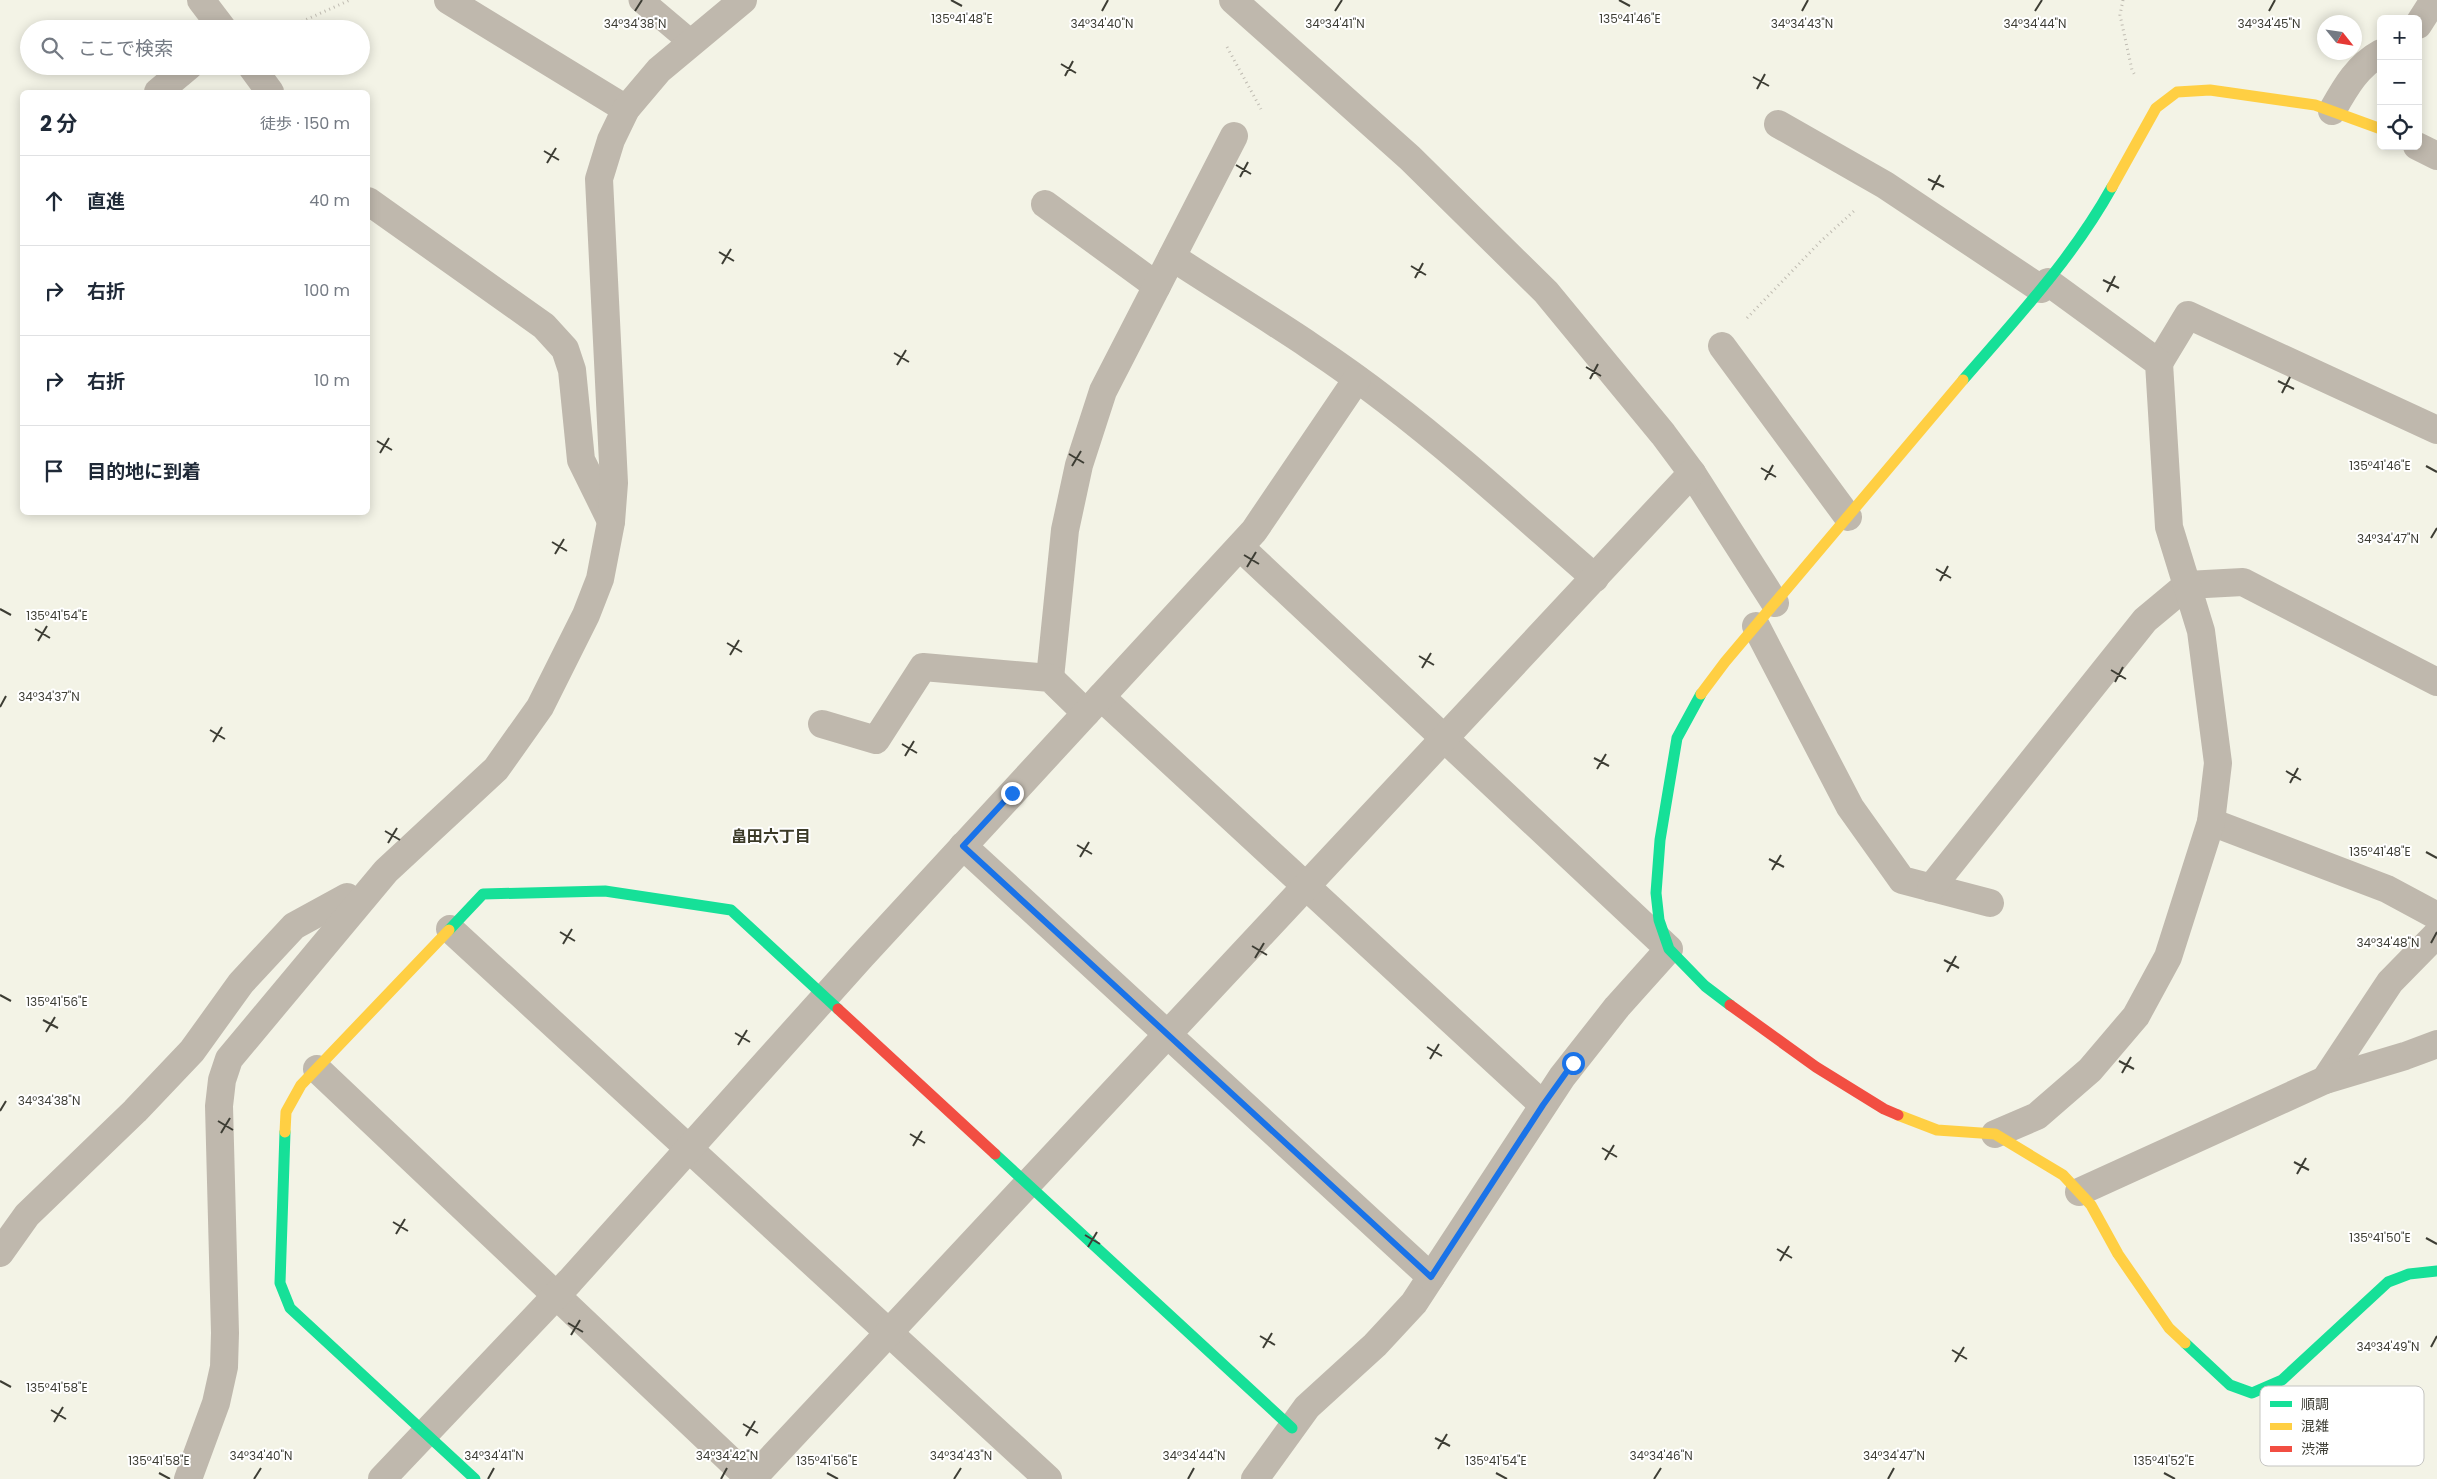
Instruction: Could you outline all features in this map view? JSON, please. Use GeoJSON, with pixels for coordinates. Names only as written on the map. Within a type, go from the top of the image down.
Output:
{"type":"FeatureCollection","features":[{"type":"Feature","properties":{"kind":"street"},"geometry":{"type":"LineString","coordinates":[[201,0],[216,20]]}},
{"type":"Feature","properties":{"kind":"street"},"geometry":{"type":"LineString","coordinates":[[448,0],[626,110]]}},
{"type":"Feature","properties":{"kind":"street"},"geometry":{"type":"LineString","coordinates":[[188,1479],[216,1403],[224,1367],[226,1333],[219,1106],[222,1080],[229,1059],[386,871],[496,769],[540,707],[586,615],[600,579],[611,522],[614,482],[600,179],[611,140],[626,110],[659,70],[728,10],[743,0]]}},
{"type":"Feature","properties":{"kind":"street"},"geometry":{"type":"LineString","coordinates":[[1233,0],[1410,158],[1546,292],[1664,434],[1692,473],[1775,603]]}},
{"type":"Feature","properties":{"kind":"street"},"geometry":{"type":"LineString","coordinates":[[2422,19],[2434,0]]}},
{"type":"Feature","properties":{"kind":"street"},"geometry":{"type":"LineString","coordinates":[[2332,111],[2346,85],[2365,61],[2377,54]]}},
{"type":"Feature","properties":{"kind":"street"},"geometry":{"type":"LineString","coordinates":[[160,90],[178,75]]}},
{"type":"Feature","properties":{"kind":"street"},"geometry":{"type":"LineString","coordinates":[[258,75],[269,90]]}},
{"type":"Feature","properties":{"kind":"street"},"geometry":{"type":"LineString","coordinates":[[1670,949],[1659,920],[1656,893],[1660,840],[1677,738],[1700,695],[1775,603],[2044,286],[2099,210],[2156,108],[2178,92],[2210,90],[2315,105],[2377,128]]}},
{"type":"Feature","properties":{"kind":"street"},"geometry":{"type":"LineString","coordinates":[[1778,124],[1885,184],[2044,286],[2159,364]]}},
{"type":"Feature","properties":{"kind":"street"},"geometry":{"type":"LineString","coordinates":[[1050,678],[1066,530],[1079,465],[1104,391],[1234,136]]}},
{"type":"Feature","properties":{"kind":"street"},"geometry":{"type":"LineString","coordinates":[[2422,148],[2437,156]]}},
{"type":"Feature","properties":{"kind":"street"},"geometry":{"type":"LineString","coordinates":[[370,201],[544,326],[565,349],[572,370],[582,460],[611,522]]}},
{"type":"Feature","properties":{"kind":"street"},"geometry":{"type":"LineString","coordinates":[[1045,204],[1157,286]]}},
{"type":"Feature","properties":{"kind":"street"},"geometry":{"type":"LineString","coordinates":[[1172,258],[1357,379],[1476,473],[1595,578]]}},
{"type":"Feature","properties":{"kind":"street"},"geometry":{"type":"LineString","coordinates":[[1995,1134],[2037,1116],[2090,1070],[2136,1016],[2168,957],[2210,822],[2218,762],[2201,631],[2169,527],[2159,364],[2188,315],[2437,430]]}},
{"type":"Feature","properties":{"kind":"street"},"geometry":{"type":"LineString","coordinates":[[1722,346],[1848,517]]}},
{"type":"Feature","properties":{"kind":"street"},"geometry":{"type":"LineString","coordinates":[[382,1479],[556,1295],[963,846],[1254,531],[1357,379]]}},
{"type":"Feature","properties":{"kind":"street"},"geometry":{"type":"LineString","coordinates":[[317,1069],[751,1479],[1692,473]]}},
{"type":"Feature","properties":{"kind":"street"},"geometry":{"type":"LineString","coordinates":[[1240,546],[1670,949],[1705,986],[1756,1026],[1816,1067],[1884,1109],[1937,1130],[1995,1134],[2063,1175],[2091,1205],[2118,1254],[2169,1328],[2230,1386],[2252,1394],[2260,1390]]}},
{"type":"Feature","properties":{"kind":"street"},"geometry":{"type":"LineString","coordinates":[[1931,888],[2145,620],[2187,585],[2243,582],[2437,682]]}},
{"type":"Feature","properties":{"kind":"street"},"geometry":{"type":"LineString","coordinates":[[1756,626],[1850,807],[1902,880],[1990,903]]}},
{"type":"Feature","properties":{"kind":"street"},"geometry":{"type":"LineString","coordinates":[[822,724],[876,740],[922,667],[1050,678],[1093,705],[1306,886],[1543,1105]]}},
{"type":"Feature","properties":{"kind":"street"},"geometry":{"type":"LineString","coordinates":[[2210,822],[2387,889],[2437,916]]}},
{"type":"Feature","properties":{"kind":"street"},"geometry":{"type":"LineString","coordinates":[[963,846],[1431,1277]]}},
{"type":"Feature","properties":{"kind":"street"},"geometry":{"type":"LineString","coordinates":[[475,1479],[290,1308],[280,1283],[286,1112],[301,1085],[483,894],[605,891],[731,910],[1292,1428]]}},
{"type":"Feature","properties":{"kind":"street"},"geometry":{"type":"LineString","coordinates":[[0,1253],[27,1215],[135,1111],[192,1051],[241,983],[294,926],[347,897]]}},
{"type":"Feature","properties":{"kind":"street"},"geometry":{"type":"LineString","coordinates":[[450,929],[1048,1479]]}},
{"type":"Feature","properties":{"kind":"street"},"geometry":{"type":"LineString","coordinates":[[2325,1080],[2390,982],[2437,934]]}},
{"type":"Feature","properties":{"kind":"street"},"geometry":{"type":"LineString","coordinates":[[1255,1479],[1307,1407],[1374,1345],[1414,1303],[1562,1077],[1617,1007],[1670,949]]}},
{"type":"Feature","properties":{"kind":"street"},"geometry":{"type":"LineString","coordinates":[[2078,1192],[2325,1080],[2436,1048]]}},
{"type":"Feature","properties":{"kind":"street"},"geometry":{"type":"LineString","coordinates":[[2269,1386],[2282,1380],[2388,1282],[2409,1274],[2437,1271]]}},
{"type":"Feature","properties":{"kind":"lane"},"geometry":{"type":"LineString","coordinates":[[641,0],[692,43]]}},
{"type":"Feature","properties":{"kind":"path"},"geometry":{"type":"LineString","coordinates":[[305,20],[350,0]]}},
{"type":"Feature","properties":{"kind":"path"},"geometry":{"type":"LineString","coordinates":[[2123,0],[2120,15],[2132,70],[2156,108]]}},
{"type":"Feature","properties":{"kind":"path"},"geometry":{"type":"LineString","coordinates":[[1224,42],[1266,117]]}},
{"type":"Feature","properties":{"kind":"path"},"geometry":{"type":"LineString","coordinates":[[1722,346],[1821,241],[1885,184]]}},
{"type":"Feature","properties":{"kind":"traffic: fast"},"geometry":{"type":"LineString","coordinates":[[1963,380],[2061,264],[2112,187]]}},
{"type":"Feature","properties":{"kind":"traffic: fast"},"geometry":{"type":"LineString","coordinates":[[1701,694],[1677,738],[1660,840],[1656,893],[1659,920],[1669,949],[1705,986],[1730,1005]]}},
{"type":"Feature","properties":{"kind":"traffic: fast"},"geometry":{"type":"LineString","coordinates":[[449,930],[483,894],[605,891],[731,910],[838,1009]]}},
{"type":"Feature","properties":{"kind":"traffic: fast"},"geometry":{"type":"LineString","coordinates":[[285,1132],[280,1283],[290,1308],[475,1479]]}},
{"type":"Feature","properties":{"kind":"traffic: fast"},"geometry":{"type":"LineString","coordinates":[[995,1154],[1292,1428]]}},
{"type":"Feature","properties":{"kind":"traffic: fast"},"geometry":{"type":"LineString","coordinates":[[2268,1386],[2282,1380],[2388,1282],[2409,1274],[2437,1271]]}},
{"type":"Feature","properties":{"kind":"traffic: fast"},"geometry":{"type":"LineString","coordinates":[[2185,1343],[2230,1385],[2252,1393],[2260,1390]]}},
{"type":"Feature","properties":{"kind":"traffic: slow"},"geometry":{"type":"LineString","coordinates":[[2112,187],[2156,108],[2177,92],[2210,90],[2315,105],[2377,128]]}},
{"type":"Feature","properties":{"kind":"traffic: slow"},"geometry":{"type":"LineString","coordinates":[[1701,694],[1725,662],[1963,380]]}},
{"type":"Feature","properties":{"kind":"traffic: slow"},"geometry":{"type":"LineString","coordinates":[[285,1132],[286,1112],[301,1085],[449,930]]}},
{"type":"Feature","properties":{"kind":"traffic: slow"},"geometry":{"type":"LineString","coordinates":[[1898,1115],[1937,1130],[1995,1134],[2063,1175],[2091,1205],[2118,1254],[2169,1328],[2185,1343]]}},
{"type":"Feature","properties":{"kind":"traffic: jam"},"geometry":{"type":"LineString","coordinates":[[1730,1005],[1816,1067],[1884,1109],[1898,1115]]}},
{"type":"Feature","properties":{"kind":"traffic: jam"},"geometry":{"type":"LineString","coordinates":[[838,1009],[995,1154]]}},
{"type":"Feature","properties":{"kind":"district","name":"畠田六丁目"},"geometry":{"type":"Point","coordinates":[771,836]}},
{"type":"Feature","properties":{"kind":"route"},"geometry":{"type":"LineString","coordinates":[[1012,793],[963,846],[1431,1277],[1543,1105],[1573,1063]]}}]}
